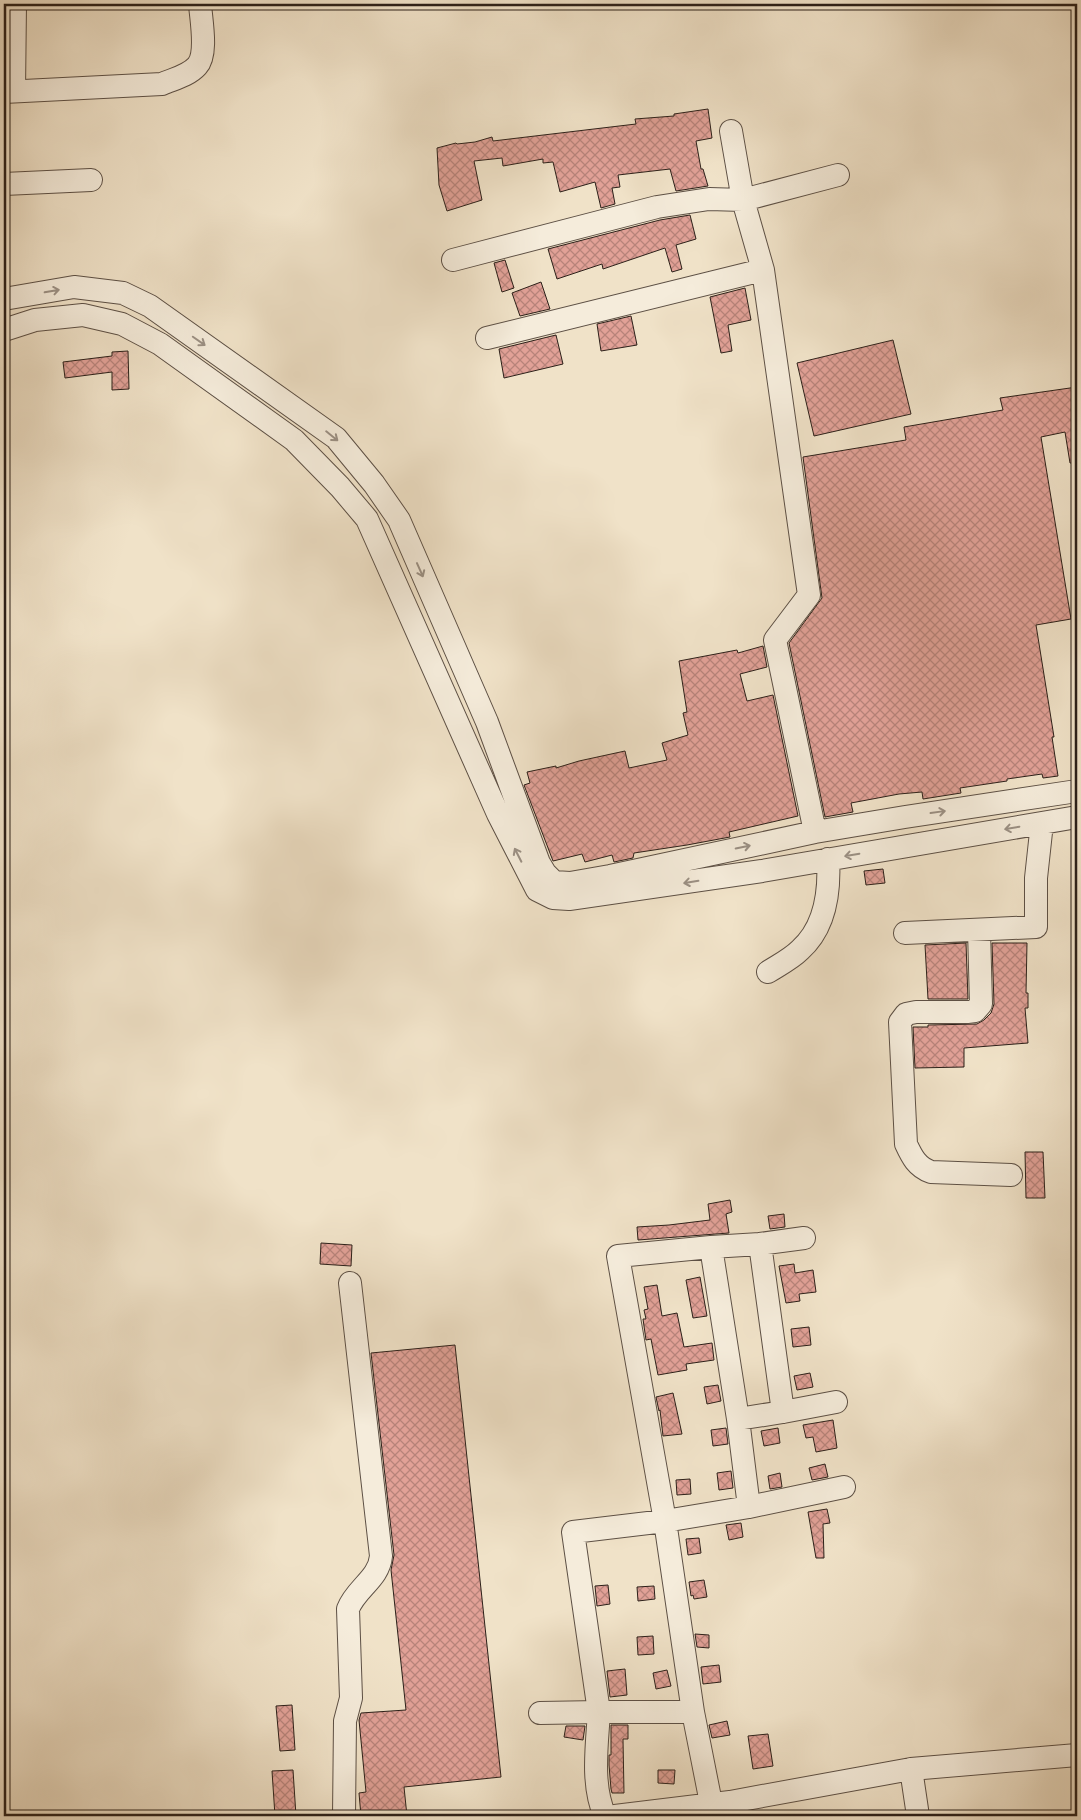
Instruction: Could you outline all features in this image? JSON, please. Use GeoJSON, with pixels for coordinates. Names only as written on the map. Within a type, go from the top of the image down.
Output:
{"type":"FeatureCollection","features":[{"type":"Feature","properties":{"kind":"street"},"geometry":{"type":"LineString","coordinates":[[15,4],[9,91],[162,84],[184,76],[198,66],[204,55],[200,4]]}},
{"type":"Feature","properties":{"kind":"street"},"geometry":{"type":"LineString","coordinates":[[731,131],[743,200],[763,270],[809,595],[775,640],[814,832]]}},
{"type":"Feature","properties":{"kind":"street"},"geometry":{"type":"LineString","coordinates":[[453,260],[657,207],[708,199],[743,200],[838,175]]}},
{"type":"Feature","properties":{"kind":"street"},"geometry":{"type":"LineString","coordinates":[[4,184],[91,180]]}},
{"type":"Feature","properties":{"kind":"street"},"geometry":{"type":"LineString","coordinates":[[487,338],[763,270]]}},
{"type":"Feature","properties":{"kind":"street"},"geometry":{"type":"LineString","coordinates":[[4,299],[74,287],[123,293],[150,306],[336,438],[374,484],[399,520],[486,722],[539,863],[554,882],[565,883],[610,876],[814,832],[1077,791]]}},
{"type":"Feature","properties":{"kind":"street"},"geometry":{"type":"LineString","coordinates":[[4,330],[35,320],[83,315],[122,324],[160,344],[294,440],[340,487],[367,518],[498,814],[537,890],[553,898],[568,900],[828,860],[1077,817]]}},
{"type":"Feature","properties":{"kind":"street"},"geometry":{"type":"LineString","coordinates":[[905,817],[910,846]]}},
{"type":"Feature","properties":{"kind":"street"},"geometry":{"type":"LineString","coordinates":[[904,933],[1036,927],[1036,878],[1042,823]]}},
{"type":"Feature","properties":{"kind":"street"},"geometry":{"type":"LineString","coordinates":[[768,972],[799,952],[810,940],[820,923],[826,902],[828,860]]}},
{"type":"Feature","properties":{"kind":"street"},"geometry":{"type":"LineString","coordinates":[[979,930],[981,1004],[975,1011],[916,1012],[906,1014],[900,1022],[906,1144],[912,1157],[921,1169],[931,1172],[1011,1176]]}},
{"type":"Feature","properties":{"kind":"street"},"geometry":{"type":"LineString","coordinates":[[725,1807],[693,1712],[665,1521],[618,1256],[760,1244],[804,1238]]}},
{"type":"Feature","properties":{"kind":"street"},"geometry":{"type":"LineString","coordinates":[[760,1244],[783,1412]]}},
{"type":"Feature","properties":{"kind":"street"},"geometry":{"type":"LineString","coordinates":[[711,1247],[738,1418],[749,1507]]}},
{"type":"Feature","properties":{"kind":"street"},"geometry":{"type":"LineString","coordinates":[[344,1816],[345,1721],[351,1698],[348,1609],[351,1602],[376,1573],[380,1565],[381,1556],[350,1283]]}},
{"type":"Feature","properties":{"kind":"street"},"geometry":{"type":"LineString","coordinates":[[738,1418],[836,1402]]}},
{"type":"Feature","properties":{"kind":"street"},"geometry":{"type":"LineString","coordinates":[[605,1816],[601,1807],[597,1776],[599,1712],[573,1532],[665,1521],[749,1507],[844,1487]]}},
{"type":"Feature","properties":{"kind":"street"},"geometry":{"type":"LineString","coordinates":[[540,1713],[693,1712]]}},
{"type":"Feature","properties":{"kind":"street"},"geometry":{"type":"LineString","coordinates":[[615,1816],[725,1807],[911,1769],[1077,1755]]}},
{"type":"Feature","properties":{"kind":"street"},"geometry":{"type":"LineString","coordinates":[[911,1769],[918,1816]]}},
{"type":"Feature","properties":{"kind":"building"},"geometry":{"type":"Polygon","coordinates":[[[708,109],[712,138],[696,141],[701,169],[703,169],[708,186],[676,191],[670,169],[618,175],[620,187],[612,188],[615,204],[601,208],[595,182],[560,192],[553,162],[543,163],[543,159],[503,166],[502,158],[474,161],[482,200],[447,211],[439,185],[437,148],[456,143],[475,142],[492,137],[493,141],[636,124],[635,119],[674,116],[674,114],[708,109]]]}},
{"type":"Feature","properties":{"kind":"building"},"geometry":{"type":"Polygon","coordinates":[[[690,215],[696,239],[676,245],[682,269],[672,272],[665,248],[603,269],[602,264],[557,279],[548,249],[660,220],[690,215]]]}},
{"type":"Feature","properties":{"kind":"building"},"geometry":{"type":"Polygon","coordinates":[[[505,260],[514,288],[502,292],[494,263],[505,260]]]}},
{"type":"Feature","properties":{"kind":"building"},"geometry":{"type":"Polygon","coordinates":[[[541,282],[550,309],[520,316],[512,293],[541,282]]]}},
{"type":"Feature","properties":{"kind":"building"},"geometry":{"type":"Polygon","coordinates":[[[745,288],[751,320],[728,325],[732,351],[721,353],[710,297],[745,288]]]}},
{"type":"Feature","properties":{"kind":"building"},"geometry":{"type":"Polygon","coordinates":[[[631,316],[637,345],[601,351],[597,324],[631,316]]]}},
{"type":"Feature","properties":{"kind":"building"},"geometry":{"type":"Polygon","coordinates":[[[556,335],[563,364],[504,378],[499,349],[556,335]]]}},
{"type":"Feature","properties":{"kind":"building"},"geometry":{"type":"Polygon","coordinates":[[[893,340],[911,414],[814,436],[797,363],[893,340]]]}},
{"type":"Feature","properties":{"kind":"building"},"geometry":{"type":"Polygon","coordinates":[[[128,351],[129,389],[112,390],[112,372],[65,378],[63,362],[112,356],[112,352],[128,351]]]}},
{"type":"Feature","properties":{"kind":"building"},"geometry":{"type":"Polygon","coordinates":[[[1077,387],[1077,463],[1070,463],[1065,432],[1041,437],[1071,619],[1036,625],[1054,737],[1052,737],[1058,776],[1043,778],[1042,774],[1007,779],[1007,781],[960,788],[961,793],[923,799],[922,792],[899,794],[851,803],[853,812],[825,817],[789,643],[822,598],[803,457],[906,440],[904,427],[1003,410],[1000,398],[1077,387]]]}},
{"type":"Feature","properties":{"kind":"building"},"geometry":{"type":"Polygon","coordinates":[[[763,646],[767,667],[740,674],[747,701],[773,695],[798,816],[729,832],[730,837],[634,853],[633,858],[614,862],[612,855],[585,862],[582,854],[553,861],[524,785],[530,783],[527,772],[556,766],[556,768],[625,751],[629,768],[667,760],[662,743],[688,735],[683,713],[687,712],[679,661],[737,650],[738,653],[763,646]]]}},
{"type":"Feature","properties":{"kind":"building"},"geometry":{"type":"Polygon","coordinates":[[[883,869],[885,883],[866,885],[864,871],[883,869]]]}},
{"type":"Feature","properties":{"kind":"building"},"geometry":{"type":"Polygon","coordinates":[[[966,943],[968,999],[928,999],[925,945],[966,943]]]}},
{"type":"Feature","properties":{"kind":"building"},"geometry":{"type":"Polygon","coordinates":[[[992,943],[1027,943],[1026,993],[1028,993],[1028,1008],[1025,1008],[1028,1043],[964,1048],[964,1067],[915,1068],[913,1027],[977,1024],[991,1013],[994,1004],[992,943]]]}},
{"type":"Feature","properties":{"kind":"building"},"geometry":{"type":"Polygon","coordinates":[[[1025,1152],[1043,1152],[1045,1198],[1026,1198],[1025,1152]]]}},
{"type":"Feature","properties":{"kind":"building"},"geometry":{"type":"Polygon","coordinates":[[[730,1200],[732,1212],[726,1214],[729,1233],[638,1240],[637,1227],[710,1220],[708,1204],[730,1200]]]}},
{"type":"Feature","properties":{"kind":"building"},"geometry":{"type":"Polygon","coordinates":[[[784,1214],[785,1227],[770,1229],[768,1216],[784,1214]]]}},
{"type":"Feature","properties":{"kind":"building"},"geometry":{"type":"Polygon","coordinates":[[[321,1243],[352,1245],[351,1266],[320,1264],[321,1243]]]}},
{"type":"Feature","properties":{"kind":"building"},"geometry":{"type":"Polygon","coordinates":[[[794,1264],[795,1273],[813,1270],[816,1292],[799,1294],[800,1301],[786,1303],[779,1266],[794,1264]]]}},
{"type":"Feature","properties":{"kind":"building"},"geometry":{"type":"Polygon","coordinates":[[[700,1277],[707,1316],[693,1318],[686,1280],[700,1277]]]}},
{"type":"Feature","properties":{"kind":"building"},"geometry":{"type":"Polygon","coordinates":[[[657,1285],[662,1316],[677,1313],[684,1347],[712,1343],[714,1360],[686,1364],[687,1370],[658,1375],[651,1339],[646,1340],[643,1319],[646,1319],[644,1310],[648,1309],[644,1287],[657,1285]]]}},
{"type":"Feature","properties":{"kind":"building"},"geometry":{"type":"Polygon","coordinates":[[[809,1327],[811,1345],[793,1347],[791,1329],[809,1327]]]}},
{"type":"Feature","properties":{"kind":"building"},"geometry":{"type":"Polygon","coordinates":[[[455,1345],[501,1777],[404,1787],[407,1816],[361,1816],[359,1793],[366,1792],[359,1720],[361,1713],[406,1710],[391,1570],[394,1555],[371,1353],[455,1345]]]}},
{"type":"Feature","properties":{"kind":"building"},"geometry":{"type":"Polygon","coordinates":[[[810,1373],[813,1387],[797,1390],[794,1376],[810,1373]]]}},
{"type":"Feature","properties":{"kind":"building"},"geometry":{"type":"Polygon","coordinates":[[[718,1385],[721,1401],[707,1404],[704,1387],[718,1385]]]}},
{"type":"Feature","properties":{"kind":"building"},"geometry":{"type":"Polygon","coordinates":[[[673,1393],[682,1434],[663,1436],[660,1410],[656,1397],[673,1393]]]}},
{"type":"Feature","properties":{"kind":"building"},"geometry":{"type":"Polygon","coordinates":[[[833,1420],[837,1448],[816,1452],[813,1437],[806,1438],[803,1425],[833,1420]]]}},
{"type":"Feature","properties":{"kind":"building"},"geometry":{"type":"Polygon","coordinates":[[[726,1428],[728,1444],[713,1446],[711,1430],[726,1428]]]}},
{"type":"Feature","properties":{"kind":"building"},"geometry":{"type":"Polygon","coordinates":[[[778,1428],[780,1443],[764,1446],[761,1431],[778,1428]]]}},
{"type":"Feature","properties":{"kind":"building"},"geometry":{"type":"Polygon","coordinates":[[[825,1464],[828,1477],[812,1480],[809,1468],[825,1464]]]}},
{"type":"Feature","properties":{"kind":"building"},"geometry":{"type":"Polygon","coordinates":[[[731,1471],[733,1488],[719,1490],[717,1473],[731,1471]]]}},
{"type":"Feature","properties":{"kind":"building"},"geometry":{"type":"Polygon","coordinates":[[[780,1473],[782,1487],[770,1489],[768,1476],[780,1473]]]}},
{"type":"Feature","properties":{"kind":"building"},"geometry":{"type":"Polygon","coordinates":[[[690,1479],[691,1494],[677,1495],[676,1480],[690,1479]]]}},
{"type":"Feature","properties":{"kind":"building"},"geometry":{"type":"Polygon","coordinates":[[[827,1509],[830,1523],[823,1524],[824,1558],[816,1558],[808,1512],[827,1509]]]}},
{"type":"Feature","properties":{"kind":"building"},"geometry":{"type":"Polygon","coordinates":[[[741,1523],[743,1537],[729,1540],[726,1525],[741,1523]]]}},
{"type":"Feature","properties":{"kind":"building"},"geometry":{"type":"Polygon","coordinates":[[[699,1538],[701,1553],[688,1555],[686,1539],[699,1538]]]}},
{"type":"Feature","properties":{"kind":"building"},"geometry":{"type":"Polygon","coordinates":[[[704,1580],[707,1597],[694,1599],[693,1595],[691,1596],[689,1582],[704,1580]]]}},
{"type":"Feature","properties":{"kind":"building"},"geometry":{"type":"Polygon","coordinates":[[[608,1585],[610,1604],[597,1606],[595,1586],[608,1585]]]}},
{"type":"Feature","properties":{"kind":"building"},"geometry":{"type":"Polygon","coordinates":[[[654,1586],[655,1599],[638,1601],[637,1587],[654,1586]]]}},
{"type":"Feature","properties":{"kind":"building"},"geometry":{"type":"Polygon","coordinates":[[[695,1634],[709,1635],[709,1648],[697,1647],[695,1634]]]}},
{"type":"Feature","properties":{"kind":"building"},"geometry":{"type":"Polygon","coordinates":[[[653,1636],[654,1654],[638,1655],[637,1637],[653,1636]]]}},
{"type":"Feature","properties":{"kind":"building"},"geometry":{"type":"Polygon","coordinates":[[[719,1665],[721,1682],[703,1684],[701,1667],[719,1665]]]}},
{"type":"Feature","properties":{"kind":"building"},"geometry":{"type":"Polygon","coordinates":[[[625,1669],[627,1695],[610,1697],[607,1671],[625,1669]]]}},
{"type":"Feature","properties":{"kind":"building"},"geometry":{"type":"Polygon","coordinates":[[[667,1670],[671,1686],[656,1689],[653,1673],[667,1670]]]}},
{"type":"Feature","properties":{"kind":"building"},"geometry":{"type":"Polygon","coordinates":[[[292,1705],[295,1750],[280,1751],[276,1706],[292,1705]]]}},
{"type":"Feature","properties":{"kind":"building"},"geometry":{"type":"Polygon","coordinates":[[[727,1721],[730,1735],[712,1738],[709,1725],[727,1721]]]}},
{"type":"Feature","properties":{"kind":"building"},"geometry":{"type":"Polygon","coordinates":[[[611,1725],[628,1725],[628,1739],[623,1739],[624,1793],[612,1793],[611,1789],[609,1755],[611,1755],[611,1725]]]}},
{"type":"Feature","properties":{"kind":"building"},"geometry":{"type":"Polygon","coordinates":[[[566,1726],[585,1726],[583,1740],[564,1737],[566,1726]]]}},
{"type":"Feature","properties":{"kind":"building"},"geometry":{"type":"Polygon","coordinates":[[[768,1734],[773,1766],[753,1769],[748,1736],[768,1734]]]}},
{"type":"Feature","properties":{"kind":"building"},"geometry":{"type":"Polygon","coordinates":[[[293,1770],[296,1816],[275,1816],[272,1771],[293,1770]]]}},
{"type":"Feature","properties":{"kind":"building"},"geometry":{"type":"Polygon","coordinates":[[[658,1770],[675,1770],[674,1784],[658,1783],[658,1770]]]}}]}
